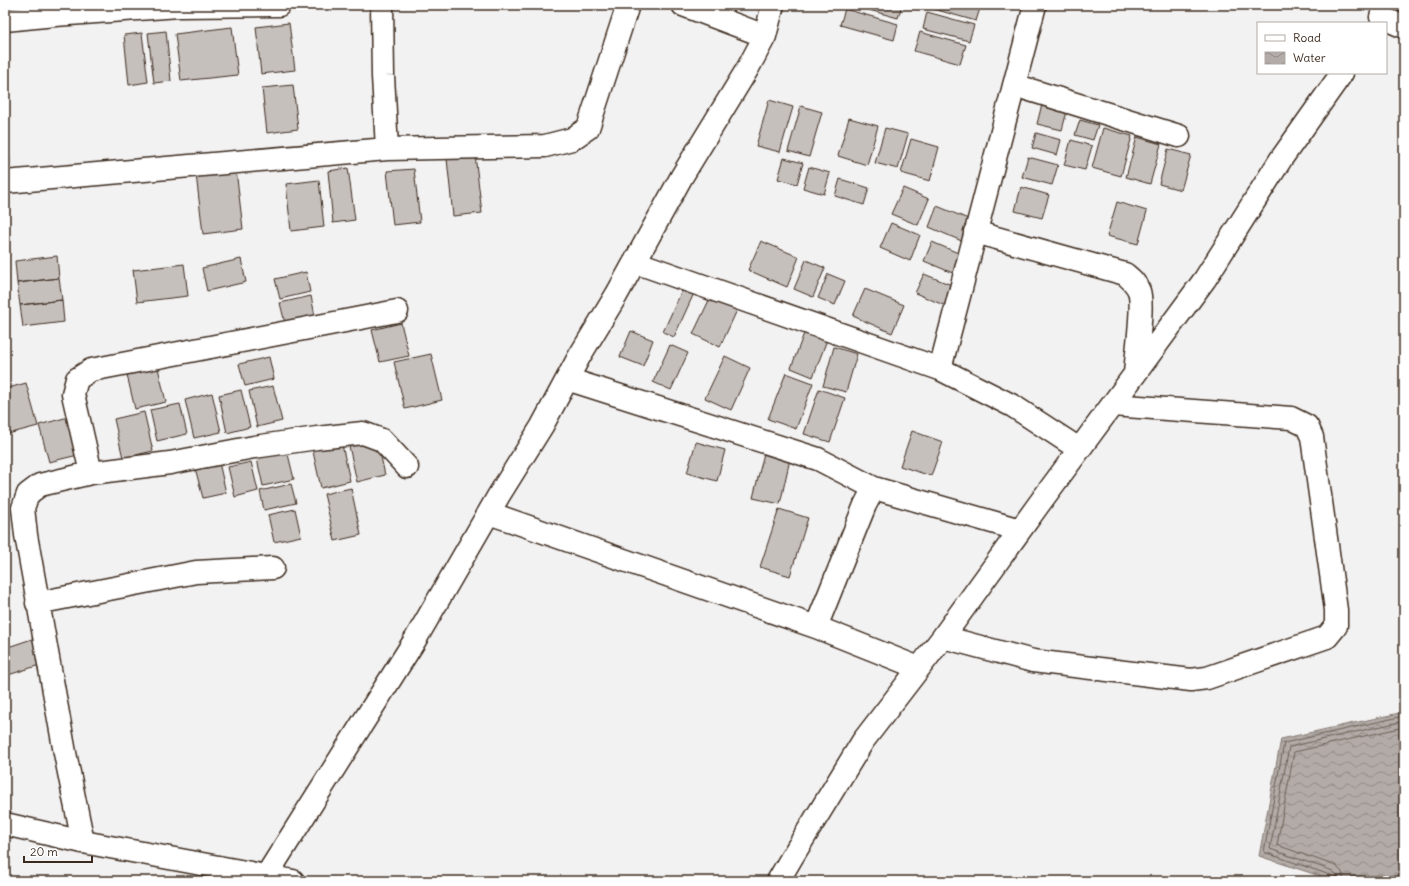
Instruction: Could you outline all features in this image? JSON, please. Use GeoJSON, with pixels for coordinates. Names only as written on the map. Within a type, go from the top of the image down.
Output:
{"type":"FeatureCollection","features":[{"type":"Feature","properties":{"kind":"street"},"geometry":{"type":"LineString","coordinates":[[5,20],[179,6],[279,5]]}},
{"type":"Feature","properties":{"kind":"street"},"geometry":{"type":"LineString","coordinates":[[382,5],[383,76],[387,149]]}},
{"type":"Feature","properties":{"kind":"street"},"geometry":{"type":"LineString","coordinates":[[5,182],[387,149],[545,146],[572,139],[588,128],[628,5]]}},
{"type":"Feature","properties":{"kind":"street"},"geometry":{"type":"LineString","coordinates":[[683,5],[765,36]]}},
{"type":"Feature","properties":{"kind":"street"},"geometry":{"type":"LineString","coordinates":[[265,878],[415,640],[542,426],[682,176],[748,68],[765,36],[773,5]]}},
{"type":"Feature","properties":{"kind":"street"},"geometry":{"type":"LineString","coordinates":[[940,369],[1034,5]]}},
{"type":"Feature","properties":{"kind":"street"},"geometry":{"type":"LineString","coordinates":[[1382,15],[1404,27]]}},
{"type":"Feature","properties":{"kind":"street"},"geometry":{"type":"LineString","coordinates":[[778,881],[863,741],[943,637],[1079,449],[1205,279],[1281,159],[1341,74]]}},
{"type":"Feature","properties":{"kind":"street"},"geometry":{"type":"LineString","coordinates":[[1014,85],[1179,136]]}},
{"type":"Feature","properties":{"kind":"street"},"geometry":{"type":"LineString","coordinates":[[975,232],[1125,274],[1134,281],[1139,292],[1140,310],[1134,374]]}},
{"type":"Feature","properties":{"kind":"street"},"geometry":{"type":"LineString","coordinates":[[635,262],[940,369],[1013,406],[1079,449]]}},
{"type":"Feature","properties":{"kind":"street"},"geometry":{"type":"LineString","coordinates":[[91,473],[74,394],[77,379],[91,370],[396,311]]}},
{"type":"Feature","properties":{"kind":"street"},"geometry":{"type":"LineString","coordinates":[[567,380],[818,460],[874,488],[1020,530]]}},
{"type":"Feature","properties":{"kind":"street"},"geometry":{"type":"LineString","coordinates":[[943,637],[1033,661],[1191,680],[1207,678],[1327,636],[1336,626],[1336,610],[1312,437],[1307,426],[1291,418],[1112,405]]}},
{"type":"Feature","properties":{"kind":"street"},"geometry":{"type":"LineString","coordinates":[[83,842],[37,603],[26,534],[23,508],[28,494],[40,485],[91,473],[170,463],[254,447],[363,433],[382,440],[407,467]]}},
{"type":"Feature","properties":{"kind":"street"},"geometry":{"type":"LineString","coordinates":[[816,627],[865,505],[874,488]]}},
{"type":"Feature","properties":{"kind":"street"},"geometry":{"type":"LineString","coordinates":[[489,513],[816,627],[919,668]]}},
{"type":"Feature","properties":{"kind":"street"},"geometry":{"type":"LineString","coordinates":[[37,603],[196,572],[273,568]]}},
{"type":"Feature","properties":{"kind":"street"},"geometry":{"type":"LineString","coordinates":[[5,824],[83,842],[265,878],[293,881]]}},
{"type":"Feature","properties":{"kind":"water"},"geometry":{"type":"Polygon","coordinates":[[[1404,712],[1404,881],[1335,881],[1259,856],[1281,739],[1404,712]]]}},
{"type":"Feature","properties":{"kind":"building"},"geometry":{"type":"Polygon","coordinates":[[[851,5],[902,5],[898,18],[851,5]]]}},
{"type":"Feature","properties":{"kind":"building"},"geometry":{"type":"Polygon","coordinates":[[[931,5],[981,5],[976,21],[930,8],[931,5]]]}},
{"type":"Feature","properties":{"kind":"building"},"geometry":{"type":"Polygon","coordinates":[[[845,9],[898,24],[894,40],[840,25],[845,9]]]}},
{"type":"Feature","properties":{"kind":"building"},"geometry":{"type":"Polygon","coordinates":[[[927,12],[974,25],[969,41],[923,29],[927,12]]]}},
{"type":"Feature","properties":{"kind":"building"},"geometry":{"type":"Polygon","coordinates":[[[289,23],[295,70],[261,74],[256,27],[289,23]]]}},
{"type":"Feature","properties":{"kind":"building"},"geometry":{"type":"Polygon","coordinates":[[[232,27],[238,75],[181,81],[175,34],[232,27]]]}},
{"type":"Feature","properties":{"kind":"building"},"geometry":{"type":"Polygon","coordinates":[[[166,31],[171,81],[154,83],[148,33],[166,31]]]}},
{"type":"Feature","properties":{"kind":"building"},"geometry":{"type":"Polygon","coordinates":[[[920,32],[966,45],[960,64],[914,51],[920,32]]]}},
{"type":"Feature","properties":{"kind":"building"},"geometry":{"type":"Polygon","coordinates":[[[142,33],[148,82],[129,85],[124,35],[142,33]]]}},
{"type":"Feature","properties":{"kind":"building"},"geometry":{"type":"Polygon","coordinates":[[[293,85],[298,129],[267,133],[262,88],[293,85]]]}},
{"type":"Feature","properties":{"kind":"building"},"geometry":{"type":"Polygon","coordinates":[[[769,100],[793,107],[780,152],[756,146],[769,100]]]}},
{"type":"Feature","properties":{"kind":"building"},"geometry":{"type":"Polygon","coordinates":[[[5,102],[7,102],[9,130],[5,130],[5,102]]]}},
{"type":"Feature","properties":{"kind":"building"},"geometry":{"type":"Polygon","coordinates":[[[1042,104],[1067,111],[1062,130],[1037,124],[1042,104]]]}},
{"type":"Feature","properties":{"kind":"building"},"geometry":{"type":"Polygon","coordinates":[[[801,106],[822,112],[809,157],[788,151],[801,106]]]}},
{"type":"Feature","properties":{"kind":"building"},"geometry":{"type":"Polygon","coordinates":[[[849,118],[878,126],[867,165],[838,156],[849,118]]]}},
{"type":"Feature","properties":{"kind":"building"},"geometry":{"type":"Polygon","coordinates":[[[1080,120],[1098,125],[1093,140],[1075,135],[1080,120]]]}},
{"type":"Feature","properties":{"kind":"building"},"geometry":{"type":"Polygon","coordinates":[[[885,128],[908,134],[898,169],[875,163],[885,128]]]}},
{"type":"Feature","properties":{"kind":"building"},"geometry":{"type":"Polygon","coordinates":[[[1103,128],[1132,136],[1121,176],[1092,168],[1103,128]]]}},
{"type":"Feature","properties":{"kind":"building"},"geometry":{"type":"Polygon","coordinates":[[[1036,133],[1061,140],[1057,155],[1032,148],[1036,133]]]}},
{"type":"Feature","properties":{"kind":"building"},"geometry":{"type":"Polygon","coordinates":[[[5,136],[8,136],[10,163],[5,163],[5,136]]]}},
{"type":"Feature","properties":{"kind":"building"},"geometry":{"type":"Polygon","coordinates":[[[1137,137],[1161,144],[1150,184],[1126,177],[1137,137]]]}},
{"type":"Feature","properties":{"kind":"building"},"geometry":{"type":"Polygon","coordinates":[[[911,139],[939,147],[930,181],[901,173],[911,139]]]}},
{"type":"Feature","properties":{"kind":"building"},"geometry":{"type":"Polygon","coordinates":[[[1071,140],[1092,146],[1085,170],[1064,165],[1071,140]]]}},
{"type":"Feature","properties":{"kind":"building"},"geometry":{"type":"Polygon","coordinates":[[[1168,149],[1191,155],[1181,190],[1159,184],[1168,149]]]}},
{"type":"Feature","properties":{"kind":"building"},"geometry":{"type":"Polygon","coordinates":[[[475,155],[482,213],[453,216],[447,159],[475,155]]]}},
{"type":"Feature","properties":{"kind":"building"},"geometry":{"type":"Polygon","coordinates":[[[1028,157],[1058,165],[1052,185],[1022,177],[1028,157]]]}},
{"type":"Feature","properties":{"kind":"building"},"geometry":{"type":"Polygon","coordinates":[[[784,158],[803,163],[797,184],[778,179],[784,158]]]}},
{"type":"Feature","properties":{"kind":"building"},"geometry":{"type":"Polygon","coordinates":[[[809,167],[830,173],[824,194],[803,188],[809,167]]]}},
{"type":"Feature","properties":{"kind":"building"},"geometry":{"type":"Polygon","coordinates":[[[348,168],[355,220],[333,223],[328,171],[348,168]]]}},
{"type":"Feature","properties":{"kind":"building"},"geometry":{"type":"Polygon","coordinates":[[[414,169],[420,222],[393,225],[387,171],[414,169]]]}},
{"type":"Feature","properties":{"kind":"building"},"geometry":{"type":"Polygon","coordinates":[[[236,170],[243,229],[203,234],[196,174],[236,170]]]}},
{"type":"Feature","properties":{"kind":"building"},"geometry":{"type":"Polygon","coordinates":[[[840,179],[869,188],[864,205],[835,196],[840,179]]]}},
{"type":"Feature","properties":{"kind":"building"},"geometry":{"type":"Polygon","coordinates":[[[319,180],[324,227],[291,231],[286,184],[319,180]]]}},
{"type":"Feature","properties":{"kind":"building"},"geometry":{"type":"Polygon","coordinates":[[[1021,187],[1049,195],[1042,218],[1015,211],[1021,187]]]}},
{"type":"Feature","properties":{"kind":"building"},"geometry":{"type":"Polygon","coordinates":[[[903,188],[929,199],[918,225],[891,214],[903,188]]]}},
{"type":"Feature","properties":{"kind":"building"},"geometry":{"type":"Polygon","coordinates":[[[1117,202],[1147,211],[1138,244],[1107,236],[1117,202]]]}},
{"type":"Feature","properties":{"kind":"building"},"geometry":{"type":"Polygon","coordinates":[[[937,206],[973,221],[964,242],[929,227],[937,206]]]}},
{"type":"Feature","properties":{"kind":"building"},"geometry":{"type":"Polygon","coordinates":[[[891,223],[920,235],[910,261],[880,248],[891,223]]]}},
{"type":"Feature","properties":{"kind":"building"},"geometry":{"type":"Polygon","coordinates":[[[761,241],[799,257],[787,287],[748,270],[761,241]]]}},
{"type":"Feature","properties":{"kind":"building"},"geometry":{"type":"Polygon","coordinates":[[[932,242],[963,255],[955,274],[924,261],[932,242]]]}},
{"type":"Feature","properties":{"kind":"building"},"geometry":{"type":"Polygon","coordinates":[[[57,256],[59,278],[17,283],[15,261],[57,256]]]}},
{"type":"Feature","properties":{"kind":"building"},"geometry":{"type":"Polygon","coordinates":[[[241,259],[246,282],[207,291],[202,268],[241,259]]]}},
{"type":"Feature","properties":{"kind":"building"},"geometry":{"type":"Polygon","coordinates":[[[806,260],[825,268],[813,297],[794,289],[806,260]]]}},
{"type":"Feature","properties":{"kind":"building"},"geometry":{"type":"Polygon","coordinates":[[[184,264],[188,296],[137,302],[133,270],[184,264]]]}},
{"type":"Feature","properties":{"kind":"building"},"geometry":{"type":"Polygon","coordinates":[[[306,272],[310,292],[280,299],[275,279],[306,272]]]}},
{"type":"Feature","properties":{"kind":"building"},"geometry":{"type":"Polygon","coordinates":[[[828,274],[845,281],[835,305],[818,298],[828,274]]]}},
{"type":"Feature","properties":{"kind":"building"},"geometry":{"type":"Polygon","coordinates":[[[924,274],[954,286],[946,306],[915,293],[924,274]]]}},
{"type":"Feature","properties":{"kind":"building"},"geometry":{"type":"Polygon","coordinates":[[[59,278],[62,300],[20,305],[17,283],[59,278]]]}},
{"type":"Feature","properties":{"kind":"building"},"geometry":{"type":"Polygon","coordinates":[[[684,286],[695,291],[674,337],[663,332],[684,286]]]}},
{"type":"Feature","properties":{"kind":"building"},"geometry":{"type":"Polygon","coordinates":[[[865,289],[904,305],[892,333],[853,316],[865,289]]]}},
{"type":"Feature","properties":{"kind":"building"},"geometry":{"type":"Polygon","coordinates":[[[311,296],[315,316],[285,323],[280,303],[311,296]]]}},
{"type":"Feature","properties":{"kind":"building"},"geometry":{"type":"Polygon","coordinates":[[[711,296],[738,308],[720,347],[693,334],[711,296]]]}},
{"type":"Feature","properties":{"kind":"building"},"geometry":{"type":"Polygon","coordinates":[[[62,300],[64,322],[23,327],[20,305],[62,300]]]}},
{"type":"Feature","properties":{"kind":"building"},"geometry":{"type":"Polygon","coordinates":[[[401,323],[409,356],[380,362],[372,330],[401,323]]]}},
{"type":"Feature","properties":{"kind":"building"},"geometry":{"type":"Polygon","coordinates":[[[806,328],[828,337],[813,377],[791,368],[806,328]]]}},
{"type":"Feature","properties":{"kind":"building"},"geometry":{"type":"Polygon","coordinates":[[[631,331],[653,340],[643,366],[620,357],[631,331]]]}},
{"type":"Feature","properties":{"kind":"building"},"geometry":{"type":"Polygon","coordinates":[[[670,345],[688,353],[671,390],[653,382],[670,345]]]}},
{"type":"Feature","properties":{"kind":"building"},"geometry":{"type":"Polygon","coordinates":[[[834,347],[857,354],[846,392],[823,386],[834,347]]]}},
{"type":"Feature","properties":{"kind":"building"},"geometry":{"type":"Polygon","coordinates":[[[431,354],[442,400],[405,409],[394,362],[431,354]]]}},
{"type":"Feature","properties":{"kind":"building"},"geometry":{"type":"Polygon","coordinates":[[[725,356],[750,368],[731,410],[705,398],[725,356]]]}},
{"type":"Feature","properties":{"kind":"building"},"geometry":{"type":"Polygon","coordinates":[[[269,357],[274,379],[245,386],[239,364],[269,357]]]}},
{"type":"Feature","properties":{"kind":"building"},"geometry":{"type":"Polygon","coordinates":[[[158,368],[166,402],[135,409],[127,375],[158,368]]]}},
{"type":"Feature","properties":{"kind":"building"},"geometry":{"type":"Polygon","coordinates":[[[786,373],[813,383],[796,429],[768,419],[786,373]]]}},
{"type":"Feature","properties":{"kind":"building"},"geometry":{"type":"Polygon","coordinates":[[[26,383],[38,426],[8,434],[5,421],[5,389],[26,383]]]}},
{"type":"Feature","properties":{"kind":"building"},"geometry":{"type":"Polygon","coordinates":[[[273,386],[282,421],[257,427],[249,391],[273,386]]]}},
{"type":"Feature","properties":{"kind":"building"},"geometry":{"type":"Polygon","coordinates":[[[819,389],[845,398],[830,442],[804,434],[819,389]]]}},
{"type":"Feature","properties":{"kind":"building"},"geometry":{"type":"Polygon","coordinates":[[[241,390],[250,427],[227,433],[219,395],[241,390]]]}},
{"type":"Feature","properties":{"kind":"building"},"geometry":{"type":"Polygon","coordinates":[[[212,393],[221,432],[194,438],[185,400],[212,393]]]}},
{"type":"Feature","properties":{"kind":"building"},"geometry":{"type":"Polygon","coordinates":[[[180,404],[187,434],[157,441],[150,410],[180,404]]]}},
{"type":"Feature","properties":{"kind":"building"},"geometry":{"type":"Polygon","coordinates":[[[144,412],[153,451],[123,458],[114,419],[144,412]]]}},
{"type":"Feature","properties":{"kind":"building"},"geometry":{"type":"Polygon","coordinates":[[[72,416],[82,454],[49,462],[39,425],[72,416]]]}},
{"type":"Feature","properties":{"kind":"building"},"geometry":{"type":"Polygon","coordinates":[[[912,431],[943,442],[931,476],[900,466],[912,431]]]}},
{"type":"Feature","properties":{"kind":"building"},"geometry":{"type":"Polygon","coordinates":[[[377,439],[385,475],[357,482],[349,446],[377,439]]]}},
{"type":"Feature","properties":{"kind":"building"},"geometry":{"type":"Polygon","coordinates":[[[341,440],[350,481],[321,488],[312,447],[341,440]]]}},
{"type":"Feature","properties":{"kind":"building"},"geometry":{"type":"Polygon","coordinates":[[[285,442],[294,479],[263,486],[255,450],[285,442]]]}},
{"type":"Feature","properties":{"kind":"building"},"geometry":{"type":"Polygon","coordinates":[[[696,442],[725,450],[717,481],[687,473],[696,442]]]}},
{"type":"Feature","properties":{"kind":"building"},"geometry":{"type":"Polygon","coordinates":[[[764,453],[790,459],[780,504],[753,498],[764,453]]]}},
{"type":"Feature","properties":{"kind":"building"},"geometry":{"type":"Polygon","coordinates":[[[218,458],[226,493],[203,498],[194,464],[218,458]]]}},
{"type":"Feature","properties":{"kind":"building"},"geometry":{"type":"Polygon","coordinates":[[[251,462],[258,491],[235,497],[228,467],[251,462]]]}},
{"type":"Feature","properties":{"kind":"building"},"geometry":{"type":"Polygon","coordinates":[[[291,484],[296,503],[264,510],[260,491],[291,484]]]}},
{"type":"Feature","properties":{"kind":"building"},"geometry":{"type":"Polygon","coordinates":[[[351,488],[361,535],[335,541],[324,494],[351,488]]]}},
{"type":"Feature","properties":{"kind":"building"},"geometry":{"type":"Polygon","coordinates":[[[295,509],[301,536],[274,542],[268,515],[295,509]]]}},
{"type":"Feature","properties":{"kind":"building"},"geometry":{"type":"Polygon","coordinates":[[[779,509],[808,518],[790,576],[760,567],[779,509]]]}},
{"type":"Feature","properties":{"kind":"building"},"geometry":{"type":"Polygon","coordinates":[[[35,638],[43,664],[5,676],[5,648],[35,638]]]}}]}
